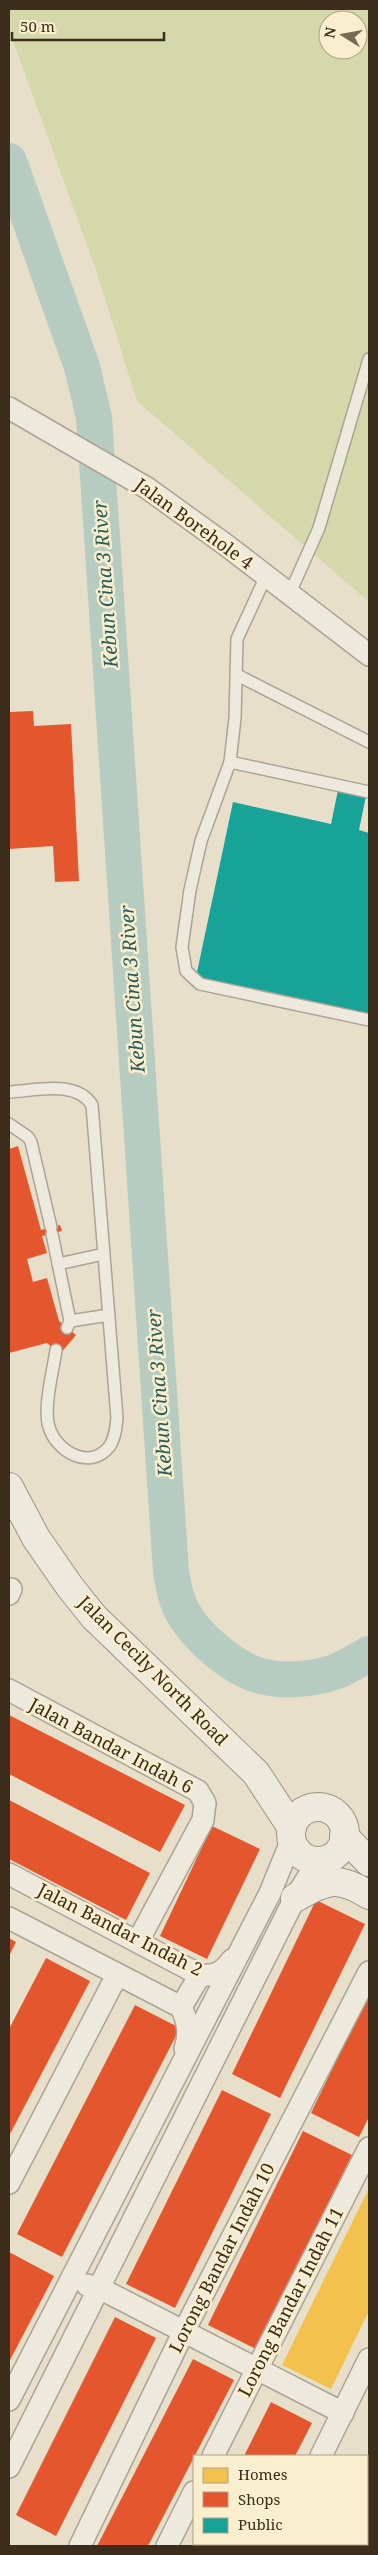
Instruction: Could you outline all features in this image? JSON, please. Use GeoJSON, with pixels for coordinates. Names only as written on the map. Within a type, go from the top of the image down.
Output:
{"type":"FeatureCollection","features":[{"type":"Feature","properties":{"kind":"main road","name":"Jalan Cecily North Road"},"geometry":{"type":"LineString","coordinates":[[9,1487],[41,1545],[70,1587],[94,1616],[256,1773],[270,1778],[297,1825]]}},
{"type":"Feature","properties":{"kind":"main road"},"geometry":{"type":"LineString","coordinates":[[332,1851],[340,1819],[334,1812],[317,1807],[297,1825],[301,1855],[332,1851],[369,1862]]}},
{"type":"Feature","properties":{"kind":"main road"},"geometry":{"type":"LineString","coordinates":[[332,1851],[369,1876]]}},
{"type":"Feature","properties":{"kind":"main road"},"geometry":{"type":"LineString","coordinates":[[295,1898],[314,1887],[332,1881],[352,1884],[369,1895]]}},
{"type":"Feature","properties":{"kind":"street","name":"Jalan Borehole 4"},"geometry":{"type":"LineString","coordinates":[[9,408],[147,488],[290,593],[369,655]]}},
{"type":"Feature","properties":{"kind":"street","name":"Jalan Bandar Indah 6"},"geometry":{"type":"LineString","coordinates":[[9,1690],[198,1791],[205,1803],[203,1820],[138,1941]]}},
{"type":"Feature","properties":{"kind":"street"},"geometry":{"type":"LineString","coordinates":[[9,2400],[270,1893],[297,1825]]}},
{"type":"Feature","properties":{"kind":"street"},"geometry":{"type":"LineString","coordinates":[[9,2467],[295,1898],[332,1851]]}},
{"type":"Feature","properties":{"kind":"street","name":"Jalan Bandar Indah 2"},"geometry":{"type":"LineString","coordinates":[[9,1874],[200,1975],[213,1976],[224,1971],[246,1940]]}},
{"type":"Feature","properties":{"kind":"street"},"geometry":{"type":"LineString","coordinates":[[9,1918],[181,2008],[187,2021],[189,2037],[178,2073]]}},
{"type":"Feature","properties":{"kind":"street","name":"Lorong Bandar Indah 10"},"geometry":{"type":"LineString","coordinates":[[80,2546],[183,2332],[369,1972]]}},
{"type":"Feature","properties":{"kind":"street"},"geometry":{"type":"LineString","coordinates":[[9,2183],[117,1975]]}},
{"type":"Feature","properties":{"kind":"street"},"geometry":{"type":"LineString","coordinates":[[181,2008],[200,1975]]}},
{"type":"Feature","properties":{"kind":"street","name":"Lorong Bandar Indah 11"},"geometry":{"type":"LineString","coordinates":[[214,2455],[369,2150]]}},
{"type":"Feature","properties":{"kind":"street"},"geometry":{"type":"LineString","coordinates":[[9,2416],[41,2365],[76,2292],[82,2286],[89,2285],[99,2288],[343,2414]]}},
{"type":"Feature","properties":{"kind":"street"},"geometry":{"type":"LineString","coordinates":[[322,2455],[369,2359]]}},
{"type":"Feature","properties":{"kind":"street"},"geometry":{"type":"LineString","coordinates":[[166,2546],[193,2494]]}},
{"type":"Feature","properties":{"kind":"lane"},"geometry":{"type":"LineString","coordinates":[[290,593],[319,528],[369,359]]}},
{"type":"Feature","properties":{"kind":"lane"},"geometry":{"type":"LineString","coordinates":[[266,576],[237,639],[235,718],[230,762],[201,841],[190,890],[182,946],[186,971],[200,984],[369,1020]]}},
{"type":"Feature","properties":{"kind":"lane"},"geometry":{"type":"LineString","coordinates":[[237,675],[369,742]]}},
{"type":"Feature","properties":{"kind":"lane"},"geometry":{"type":"LineString","coordinates":[[230,762],[369,792]]}},
{"type":"Feature","properties":{"kind":"lane"},"geometry":{"type":"LineString","coordinates":[[9,1092],[72,1089],[88,1098],[92,1105],[116,1428],[108,1447],[92,1457],[75,1456],[68,1452],[51,1433],[48,1415],[56,1350]]}},
{"type":"Feature","properties":{"kind":"lane"},"geometry":{"type":"LineString","coordinates":[[9,1124],[28,1137],[31,1142],[69,1324],[109,1315]]}},
{"type":"Feature","properties":{"kind":"lane"},"geometry":{"type":"LineString","coordinates":[[58,1264],[104,1254]]}},
{"type":"Feature","properties":{"kind":"green space"},"geometry":{"type":"Polygon","coordinates":[[[9,9],[369,9],[369,602],[137,401],[96,270],[9,30],[9,9]]]}},
{"type":"Feature","properties":{"kind":"building: Homes"},"geometry":{"type":"Polygon","coordinates":[[[369,2188],[369,2311],[331,2389],[282,2365],[369,2188]]]}},
{"type":"Feature","properties":{"kind":"building: Shops"},"geometry":{"type":"Polygon","coordinates":[[[33,711],[34,726],[71,724],[79,881],[55,882],[53,846],[9,849],[9,712],[33,711]]]}},
{"type":"Feature","properties":{"kind":"building: Shops"},"geometry":{"type":"Polygon","coordinates":[[[18,1146],[41,1230],[60,1225],[62,1231],[42,1236],[47,1253],[27,1259],[33,1282],[47,1278],[59,1321],[76,1335],[60,1354],[47,1343],[9,1353],[9,1149],[18,1146]]]}},
{"type":"Feature","properties":{"kind":"building: Shops"},"geometry":{"type":"Polygon","coordinates":[[[9,1715],[185,1805],[160,1852],[9,1774],[9,1715]]]}},
{"type":"Feature","properties":{"kind":"building: Shops"},"geometry":{"type":"Polygon","coordinates":[[[9,1800],[150,1873],[126,1920],[9,1859],[9,1800]]]}},
{"type":"Feature","properties":{"kind":"building: Shops"},"geometry":{"type":"Polygon","coordinates":[[[212,1826],[260,1849],[207,1959],[160,1936],[212,1826]]]}},
{"type":"Feature","properties":{"kind":"building: Shops"},"geometry":{"type":"Polygon","coordinates":[[[316,1900],[365,1924],[280,2098],[232,2074],[316,1900]]]}},
{"type":"Feature","properties":{"kind":"building: Shops"},"geometry":{"type":"Polygon","coordinates":[[[9,1938],[16,1942],[9,1956],[9,1938]]]}},
{"type":"Feature","properties":{"kind":"building: Shops"},"geometry":{"type":"Polygon","coordinates":[[[46,1958],[90,1981],[9,2136],[9,2029],[46,1958]]]}},
{"type":"Feature","properties":{"kind":"building: Shops"},"geometry":{"type":"Polygon","coordinates":[[[369,1993],[369,2117],[359,2137],[311,2113],[369,1993]]]}},
{"type":"Feature","properties":{"kind":"building: Shops"},"geometry":{"type":"Polygon","coordinates":[[[135,2005],[180,2028],[62,2257],[17,2234],[135,2005]]]}},
{"type":"Feature","properties":{"kind":"building: Shops"},"geometry":{"type":"Polygon","coordinates":[[[222,2090],[271,2114],[175,2308],[126,2284],[222,2090]]]}},
{"type":"Feature","properties":{"kind":"building: Shops"},"geometry":{"type":"Polygon","coordinates":[[[303,2131],[352,2155],[256,2349],[208,2325],[303,2131]]]}},
{"type":"Feature","properties":{"kind":"building: Shops"},"geometry":{"type":"Polygon","coordinates":[[[9,2252],[54,2276],[9,2362],[9,2252]]]}},
{"type":"Feature","properties":{"kind":"building: Shops"},"geometry":{"type":"Polygon","coordinates":[[[115,2317],[156,2338],[56,2536],[16,2515],[115,2317]]]}},
{"type":"Feature","properties":{"kind":"building: Shops"},"geometry":{"type":"Polygon","coordinates":[[[193,2359],[234,2380],[195,2455],[193,2455],[193,2459],[148,2546],[97,2546],[193,2359]]]}},
{"type":"Feature","properties":{"kind":"building: Shops"},"geometry":{"type":"Polygon","coordinates":[[[271,2402],[312,2423],[296,2455],[244,2455],[271,2402]]]}},
{"type":"Feature","properties":{"kind":"building: Shops"},"geometry":{"type":"Polygon","coordinates":[[[198,2545],[250,2545],[249,2546],[198,2545]]]}},
{"type":"Feature","properties":{"kind":"building: Public"},"geometry":{"type":"Polygon","coordinates":[[[338,790],[366,796],[359,830],[369,833],[369,1015],[196,977],[233,802],[331,824],[338,790]]]}},
{"type":"Feature","properties":{"kind":"waterway","name":"Kebun Cina 3 River"},"geometry":{"type":"LineString","coordinates":[[9,161],[82,367],[94,417],[171,1572],[175,1592],[183,1612],[202,1637],[228,1660],[256,1675],[284,1679],[314,1677],[338,1671],[369,1654]]}}]}
